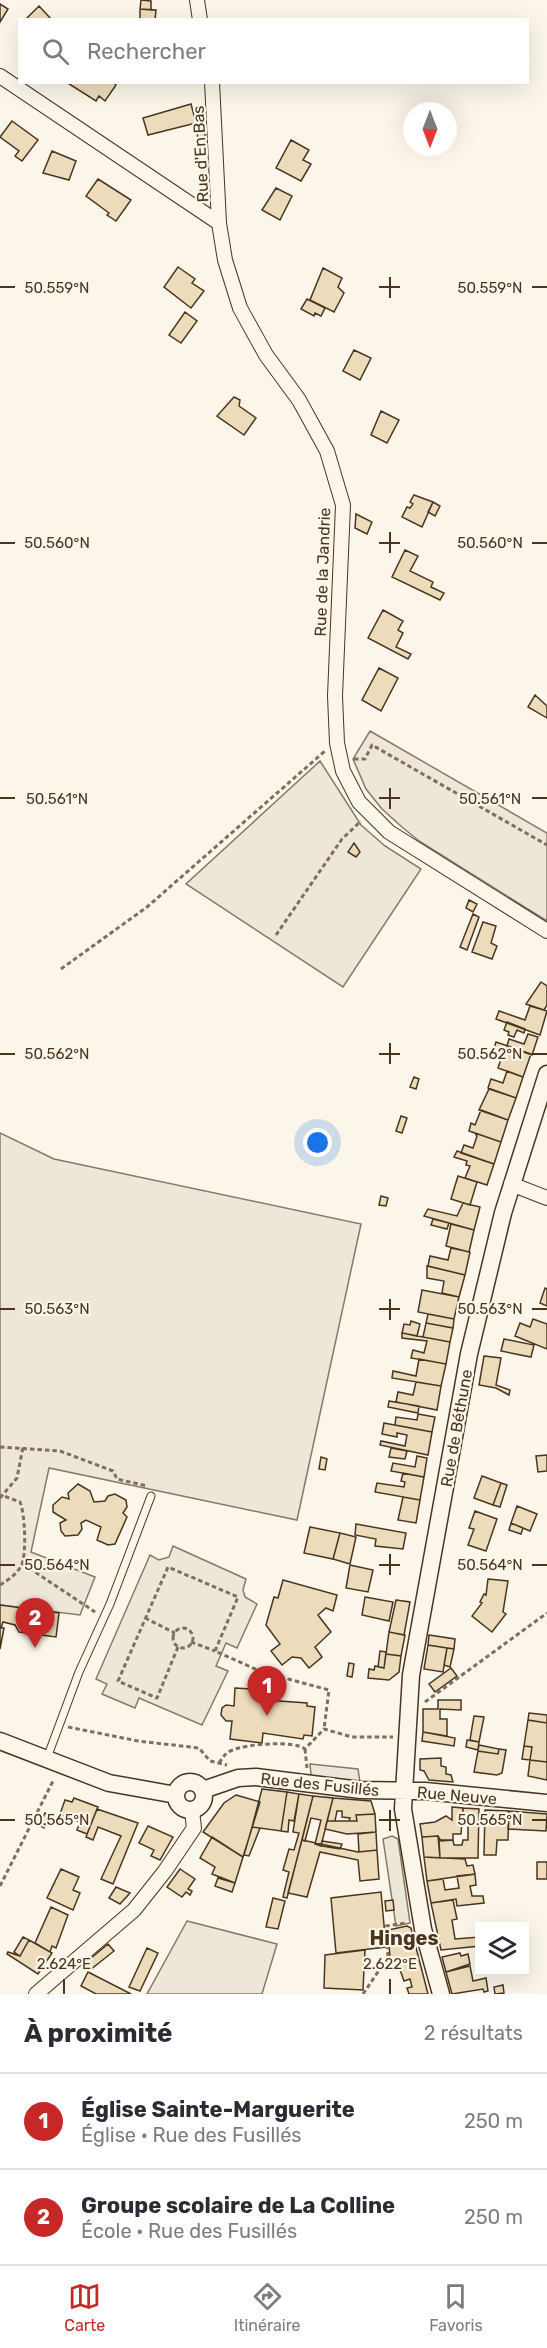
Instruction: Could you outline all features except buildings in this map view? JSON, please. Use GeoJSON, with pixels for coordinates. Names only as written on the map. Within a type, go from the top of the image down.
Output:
{"type":"FeatureCollection","features":[{"type":"Feature","properties":{"kind":"street"},"geometry":{"type":"LineString","coordinates":[[196,0],[200,18]]}},
{"type":"Feature","properties":{"kind":"street"},"geometry":{"type":"LineString","coordinates":[[0,76],[219,223]]}},
{"type":"Feature","properties":{"kind":"street","name":"Rue d'En Bas"},"geometry":{"type":"LineString","coordinates":[[212,84],[219,223]]}},
{"type":"Feature","properties":{"kind":"street","name":"Rue de la Jandrie"},"geometry":{"type":"LineString","coordinates":[[219,223],[225,260],[240,308],[266,355],[299,400],[327,451],[343,504],[341,585],[334,654],[337,743],[343,771],[359,802],[412,848],[547,931]]}},
{"type":"Feature","properties":{"kind":"street","name":"Rue de Béthune"},"geometry":{"type":"LineString","coordinates":[[441,1994],[423,1929],[412,1876],[403,1791],[411,1675],[469,1354],[511,1184],[547,1074]]}},
{"type":"Feature","properties":{"kind":"street"},"geometry":{"type":"LineString","coordinates":[[511,1184],[547,1198]]}},
{"type":"Feature","properties":{"kind":"street"},"geometry":{"type":"LineString","coordinates":[[0,1741],[109,1783],[176,1795]]}},
{"type":"Feature","properties":{"kind":"street","name":"Rue des Fusillés"},"geometry":{"type":"LineString","coordinates":[[203,1790],[238,1778],[256,1777],[361,1790],[403,1791]]}},
{"type":"Feature","properties":{"kind":"street"},"geometry":{"type":"LineString","coordinates":[[189,1782],[198,1784],[203,1790],[203,1803],[192,1811],[180,1807],[176,1795],[180,1786],[189,1782]]}},
{"type":"Feature","properties":{"kind":"street","name":"Rue Neuve"},"geometry":{"type":"LineString","coordinates":[[403,1791],[547,1803]]}},
{"type":"Feature","properties":{"kind":"street"},"geometry":{"type":"LineString","coordinates":[[36,1994],[134,1910],[165,1871],[194,1828],[192,1811]]}},
{"type":"Feature","properties":{"kind":"lane"},"geometry":{"type":"LineString","coordinates":[[54,1761],[55,1741],[79,1672],[104,1618],[151,1496]]}},
{"type":"Feature","properties":{"kind":"path"},"geometry":{"type":"LineString","coordinates":[[61,969],[147,907],[314,759],[337,743]]}},
{"type":"Feature","properties":{"kind":"path"},"geometry":{"type":"LineString","coordinates":[[365,759],[372,745],[547,845]]}},
{"type":"Feature","properties":{"kind":"path"},"geometry":{"type":"LineString","coordinates":[[276,935],[342,839],[369,813]]}},
{"type":"Feature","properties":{"kind":"path"},"geometry":{"type":"LineString","coordinates":[[0,1447],[60,1451],[77,1456],[113,1471],[117,1479],[147,1486],[151,1496]]}},
{"type":"Feature","properties":{"kind":"path"},"geometry":{"type":"LineString","coordinates":[[0,1585],[14,1576],[23,1564],[24,1512],[20,1502],[2,1497],[17,1478],[23,1447]]}},
{"type":"Feature","properties":{"kind":"path"},"geometry":{"type":"LineString","coordinates":[[23,1564],[104,1618]]}},
{"type":"Feature","properties":{"kind":"path"},"geometry":{"type":"LineString","coordinates":[[178,1647],[157,1698],[118,1681],[168,1567],[238,1597],[215,1652]]}},
{"type":"Feature","properties":{"kind":"path"},"geometry":{"type":"LineString","coordinates":[[407,1715],[547,1613]]}},
{"type":"Feature","properties":{"kind":"path"},"geometry":{"type":"LineString","coordinates":[[145,1618],[175,1633]]}},
{"type":"Feature","properties":{"kind":"path"},"geometry":{"type":"LineString","coordinates":[[180,1629],[189,1630],[192,1642],[184,1648],[178,1647],[174,1642],[175,1633],[180,1629]]}},
{"type":"Feature","properties":{"kind":"path"},"geometry":{"type":"LineString","coordinates":[[192,1642],[262,1672],[329,1690],[324,1729],[305,1749],[293,1743],[247,1746],[228,1752],[219,1763]]}},
{"type":"Feature","properties":{"kind":"path"},"geometry":{"type":"LineString","coordinates":[[60,1725],[138,1741],[199,1748],[210,1761],[230,1765],[238,1778]]}},
{"type":"Feature","properties":{"kind":"path"},"geometry":{"type":"LineString","coordinates":[[324,1729],[352,1737],[406,1737]]}},
{"type":"Feature","properties":{"kind":"path"},"geometry":{"type":"LineString","coordinates":[[0,1886],[54,1761]]}},
{"type":"Feature","properties":{"kind":"path"},"geometry":{"type":"LineString","coordinates":[[363,1994],[388,1958],[386,1926],[410,1923],[416,1932],[423,1929]]}},
{"type":"Feature","properties":{"kind":"shaded area"},"geometry":{"type":"Polygon","coordinates":[[[370,731],[547,833],[547,921],[419,841],[382,809],[366,789],[353,759],[370,731]]]}},
{"type":"Feature","properties":{"kind":"shaded area"},"geometry":{"type":"Polygon","coordinates":[[[320,761],[361,825],[385,846],[421,869],[343,987],[186,884],[320,761]]]}},
{"type":"Feature","properties":{"kind":"shaded area"},"geometry":{"type":"Polygon","coordinates":[[[0,1133],[54,1159],[361,1224],[297,1520],[49,1468],[31,1552],[95,1577],[80,1615],[0,1605],[0,1133]]]}},
{"type":"Feature","properties":{"kind":"shaded area"},"geometry":{"type":"Polygon","coordinates":[[[173,1546],[246,1579],[243,1590],[245,1597],[257,1604],[237,1648],[226,1643],[216,1666],[228,1671],[202,1725],[139,1698],[135,1708],[102,1694],[107,1684],[96,1679],[150,1555],[159,1560],[169,1557],[173,1546]]]}},
{"type":"Feature","properties":{"kind":"shaded area"},"geometry":{"type":"Polygon","coordinates":[[[310,1764],[358,1769],[361,1790],[312,1785],[310,1764]]]}},
{"type":"Feature","properties":{"kind":"shaded area"},"geometry":{"type":"Polygon","coordinates":[[[392,1836],[398,1839],[410,1923],[396,1926],[383,1839],[392,1836]]]}},
{"type":"Feature","properties":{"kind":"shaded area"},"geometry":{"type":"Polygon","coordinates":[[[187,1921],[277,1944],[262,1994],[147,1994],[187,1921]]]}},
{"type":"Feature","properties":{"kind":"place","name":"Groupe scolaire de La Colline"},"geometry":{"type":"Point","coordinates":[35,1648]}},
{"type":"Feature","properties":{"kind":"place","name":"Église Sainte-Marguerite"},"geometry":{"type":"Point","coordinates":[267,1716]}},
{"type":"Feature","properties":{"kind":"district","name":"Hinges"},"geometry":{"type":"Point","coordinates":[404,1938]}}]}
